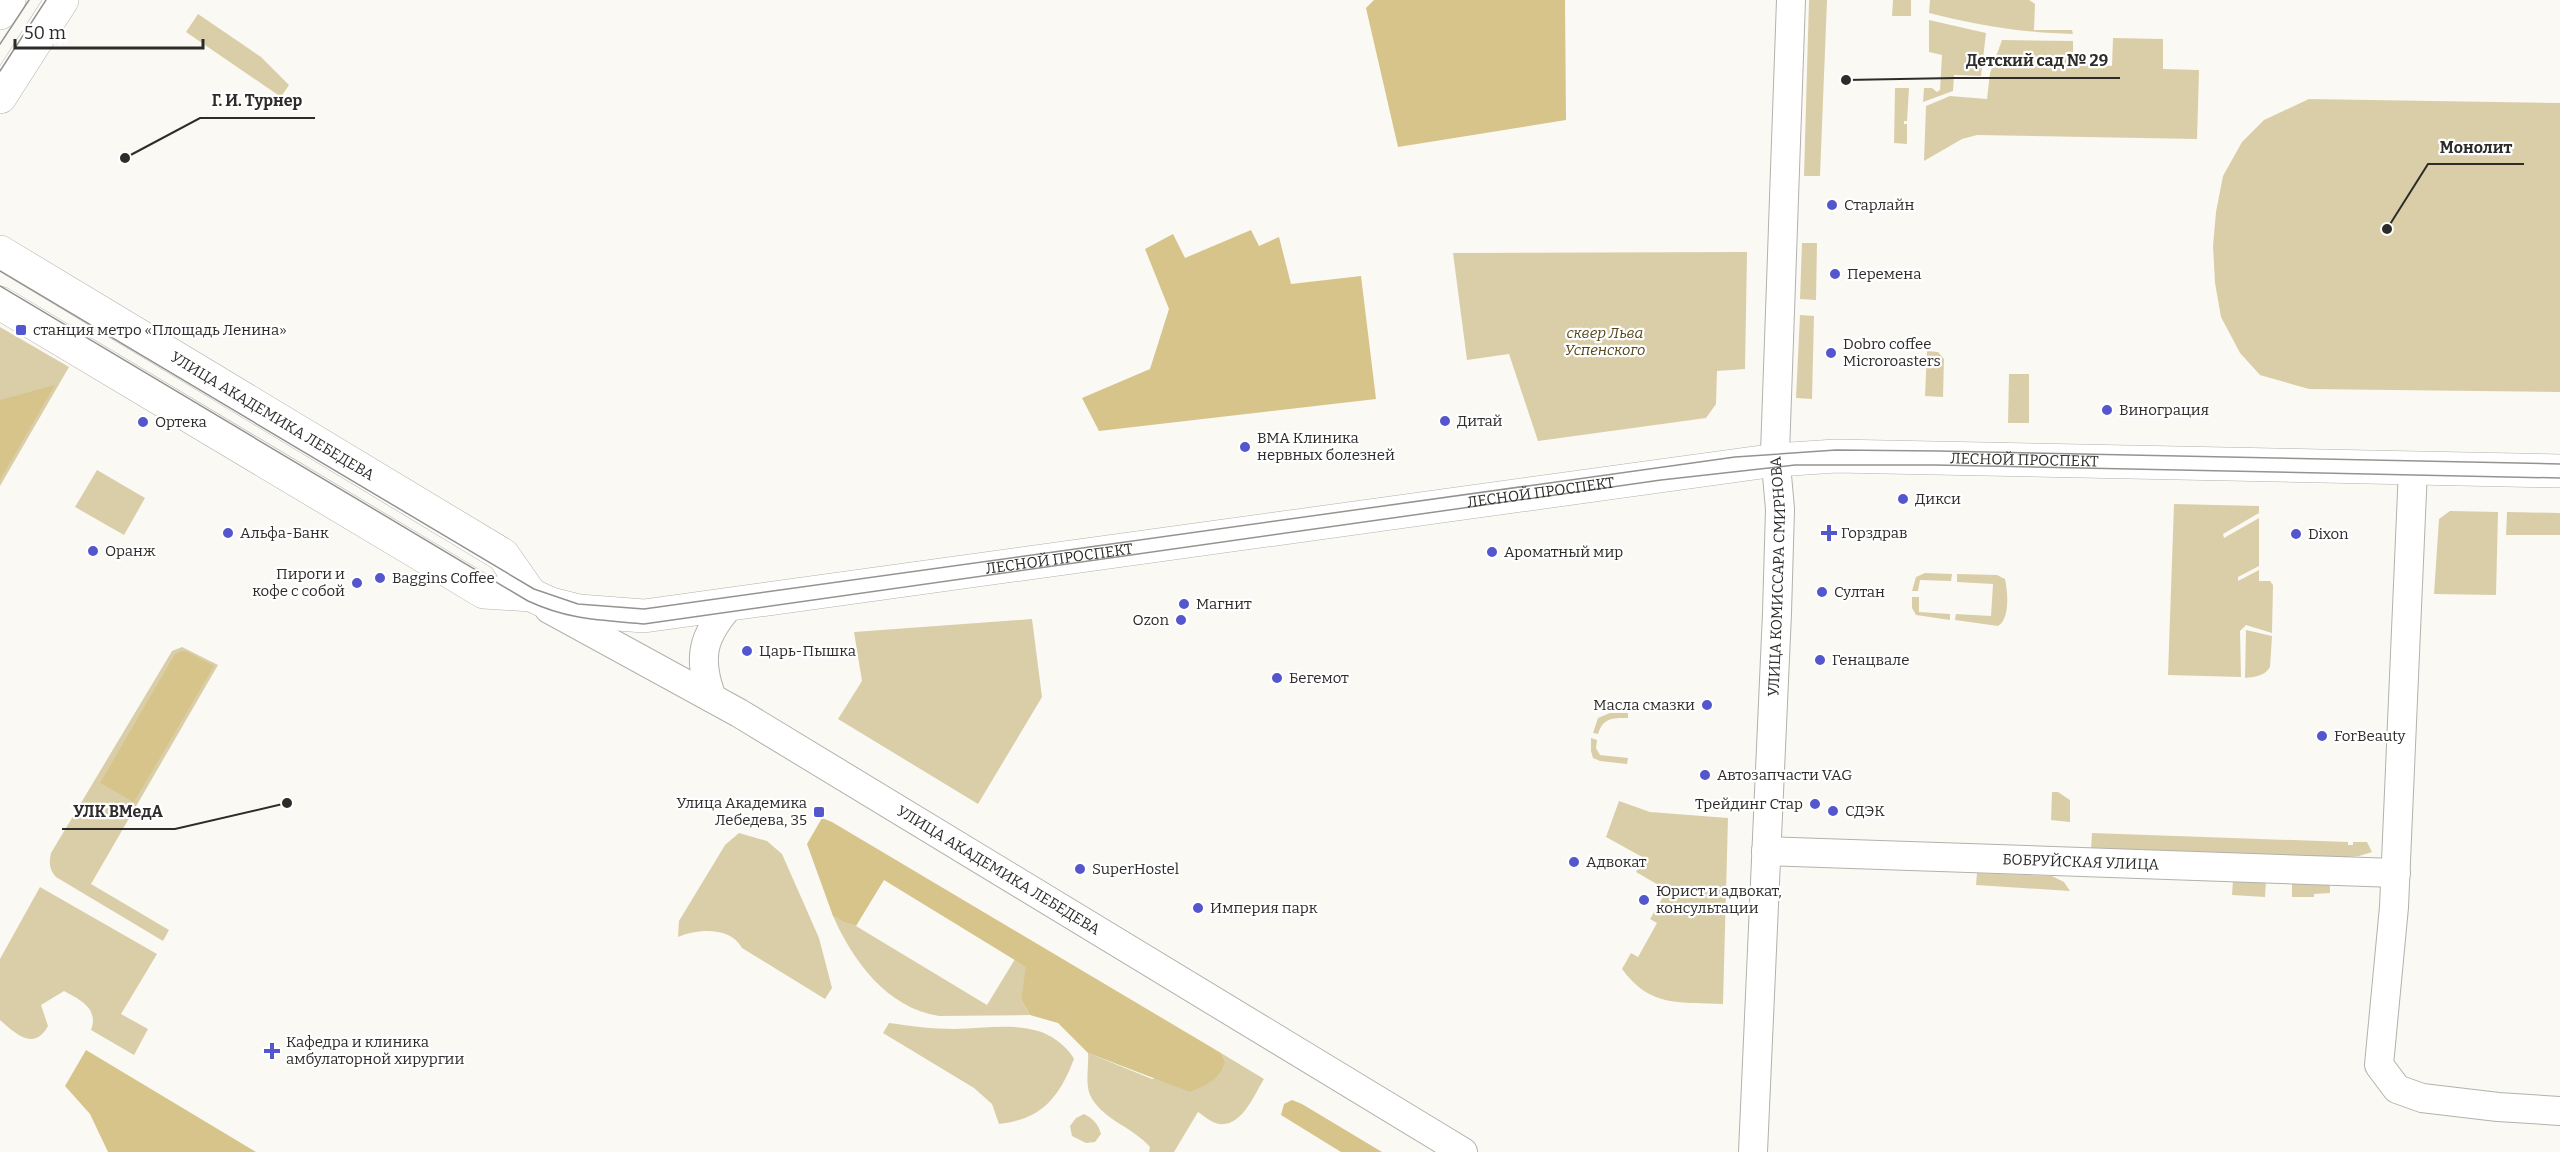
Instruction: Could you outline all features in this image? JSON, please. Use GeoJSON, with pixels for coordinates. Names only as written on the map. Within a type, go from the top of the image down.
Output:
{"type":"FeatureCollection","features":[{"type":"Feature","properties":{"kind":"main road"},"geometry":{"type":"LineString","coordinates":[[0,13],[9,0]]}},
{"type":"Feature","properties":{"kind":"main road"},"geometry":{"type":"LineString","coordinates":[[0,97],[62,0]]}},
{"type":"Feature","properties":{"kind":"main road","name":"УЛИЦА АКАДЕМИКА ЛЕБЕДЕВА"},"geometry":{"type":"LineString","coordinates":[[0,252],[503,555],[531,595]]}},
{"type":"Feature","properties":{"kind":"main road"},"geometry":{"type":"LineString","coordinates":[[0,303],[484,592],[531,595]]}},
{"type":"Feature","properties":{"kind":"main road","name":"ЛЕСНОЙ ПРОСПЕКТ"},"geometry":{"type":"LineString","coordinates":[[531,595],[551,604],[579,611],[644,616],[1776,460],[1836,456],[2560,471]]}},
{"type":"Feature","properties":{"kind":"street","name":"УЛИЦА КОМИССАРА СМИРНОВА"},"geometry":{"type":"LineString","coordinates":[[1752,1152],[1780,509],[1776,460],[1791,0]]}},
{"type":"Feature","properties":{"kind":"street"},"geometry":{"type":"LineString","coordinates":[[2413,469],[2396,873],[2379,1065],[2397,1089],[2422,1098],[2560,1111]]}},
{"type":"Feature","properties":{"kind":"street","name":"УЛИЦА АКАДЕМИКА ЛЕБЕДЕВА"},"geometry":{"type":"LineString","coordinates":[[531,595],[555,613],[712,698],[1463,1152]]}},
{"type":"Feature","properties":{"kind":"street"},"geometry":{"type":"LineString","coordinates":[[712,698],[704,676],[704,648],[713,624],[731,604]]}},
{"type":"Feature","properties":{"kind":"street","name":"БОБРУЙСКАЯ УЛИЦА"},"geometry":{"type":"LineString","coordinates":[[1766,851],[2396,873]]}},
{"type":"Feature","properties":{"kind":"green space"},"geometry":{"type":"Polygon","coordinates":[[[1809,0],[1827,0],[1820,176],[1804,176],[1809,0]]]}},
{"type":"Feature","properties":{"kind":"green space"},"geometry":{"type":"Polygon","coordinates":[[[1893,0],[1911,0],[1911,16],[1892,16],[1893,0]]]}},
{"type":"Feature","properties":{"kind":"green space"},"geometry":{"type":"Polygon","coordinates":[[[1930,0],[2029,0],[2035,4],[2034,30],[2072,30],[2073,34],[1982,25],[1929,13],[1930,0]]]}},
{"type":"Feature","properties":{"kind":"green space"},"geometry":{"type":"Polygon","coordinates":[[[198,14],[261,57],[289,85],[281,97],[186,32],[198,14]]]}},
{"type":"Feature","properties":{"kind":"green space"},"geometry":{"type":"Polygon","coordinates":[[[1929,20],[1986,33],[1981,76],[1954,75],[1953,91],[1923,102],[1924,88],[1932,88],[1937,92],[1940,90],[1942,55],[1929,52],[1929,20]]]}},
{"type":"Feature","properties":{"kind":"green space"},"geometry":{"type":"Polygon","coordinates":[[[2113,38],[2163,39],[2163,69],[2199,70],[2197,139],[1977,135],[1962,139],[1924,161],[1926,106],[1950,96],[1987,99],[1990,73],[2002,40],[2073,41],[2073,62],[2112,66],[2113,38]]]}},
{"type":"Feature","properties":{"kind":"green space"},"geometry":{"type":"Polygon","coordinates":[[[1895,88],[1909,88],[1907,121],[1904,121],[1904,124],[1907,124],[1907,144],[1894,143],[1895,88]]]}},
{"type":"Feature","properties":{"kind":"green space"},"geometry":{"type":"Polygon","coordinates":[[[2309,99],[2560,103],[2560,392],[2309,389],[2260,375],[2240,353],[2221,317],[2215,283],[2213,246],[2216,212],[2223,176],[2242,142],[2264,120],[2309,99]]]}},
{"type":"Feature","properties":{"kind":"green space"},"geometry":{"type":"Polygon","coordinates":[[[1802,243],[1817,243],[1816,300],[1800,299],[1802,243]]]}},
{"type":"Feature","properties":{"kind":"green space","name":"сквер Льва Успенского"},"geometry":{"type":"Polygon","coordinates":[[[1747,252],[1745,369],[1717,371],[1716,404],[1706,418],[1538,441],[1509,354],[1467,360],[1453,253],[1747,252]]]}},
{"type":"Feature","properties":{"kind":"green space"},"geometry":{"type":"Polygon","coordinates":[[[1800,315],[1814,316],[1812,399],[1796,398],[1800,315]]]}},
{"type":"Feature","properties":{"kind":"green space"},"geometry":{"type":"Polygon","coordinates":[[[0,327],[69,367],[0,486],[0,327]]]}},
{"type":"Feature","properties":{"kind":"green space"},"geometry":{"type":"Polygon","coordinates":[[[1927,351],[1938,352],[1944,359],[1943,397],[1925,396],[1927,351]]]}},
{"type":"Feature","properties":{"kind":"green space"},"geometry":{"type":"Polygon","coordinates":[[[2009,374],[2029,374],[2029,423],[2008,423],[2009,374]]]}},
{"type":"Feature","properties":{"kind":"green space"},"geometry":{"type":"Polygon","coordinates":[[[97,470],[145,498],[124,535],[75,507],[97,470]]]}},
{"type":"Feature","properties":{"kind":"green space"},"geometry":{"type":"Polygon","coordinates":[[[2174,504],[2259,506],[2259,513],[2223,534],[2224,538],[2259,518],[2259,566],[2238,577],[2238,581],[2259,570],[2259,581],[2270,581],[2273,585],[2272,633],[2246,625],[2240,631],[2241,677],[2168,675],[2174,504]]]}},
{"type":"Feature","properties":{"kind":"green space"},"geometry":{"type":"Polygon","coordinates":[[[2450,511],[2498,512],[2496,595],[2434,594],[2439,519],[2450,511]]]}},
{"type":"Feature","properties":{"kind":"green space"},"geometry":{"type":"Polygon","coordinates":[[[2507,512],[2560,513],[2560,535],[2506,535],[2507,512]]]}},
{"type":"Feature","properties":{"kind":"green space"},"geometry":{"type":"Polygon","coordinates":[[[1925,573],[1952,574],[1951,581],[1920,580],[1918,591],[1912,591],[1916,577],[1925,573]]]}},
{"type":"Feature","properties":{"kind":"green space"},"geometry":{"type":"Polygon","coordinates":[[[1957,574],[1997,575],[2005,579],[2007,598],[2005,618],[2002,623],[1998,626],[1955,620],[1956,614],[1991,616],[1993,584],[1957,582],[1957,574]]]}},
{"type":"Feature","properties":{"kind":"green space"},"geometry":{"type":"Polygon","coordinates":[[[1912,597],[1919,597],[1919,612],[1950,614],[1950,620],[1916,615],[1912,608],[1912,597]]]}},
{"type":"Feature","properties":{"kind":"green space"},"geometry":{"type":"Polygon","coordinates":[[[1032,619],[1042,697],[978,804],[838,719],[862,681],[854,632],[1032,619]]]}},
{"type":"Feature","properties":{"kind":"green space"},"geometry":{"type":"Polygon","coordinates":[[[2246,630],[2272,636],[2270,667],[2262,674],[2245,678],[2246,630]]]}},
{"type":"Feature","properties":{"kind":"green space"},"geometry":{"type":"Polygon","coordinates":[[[182,647],[218,665],[91,884],[169,930],[163,941],[56,877],[51,869],[50,860],[51,853],[172,651],[182,647]]]}},
{"type":"Feature","properties":{"kind":"green space"},"geometry":{"type":"Polygon","coordinates":[[[1610,713],[1628,713],[1628,718],[1609,720],[1605,722],[1598,734],[1593,733],[1598,718],[1610,713]]]}},
{"type":"Feature","properties":{"kind":"green space"},"geometry":{"type":"Polygon","coordinates":[[[1591,738],[1597,740],[1596,748],[1600,755],[1628,758],[1627,764],[1593,758],[1591,738]]]}},
{"type":"Feature","properties":{"kind":"green space"},"geometry":{"type":"Polygon","coordinates":[[[2052,792],[2058,792],[2070,800],[2070,822],[2051,820],[2052,792]]]}},
{"type":"Feature","properties":{"kind":"green space"},"geometry":{"type":"Polygon","coordinates":[[[1619,801],[1650,812],[1728,818],[1723,1004],[1680,1002],[1655,997],[1633,982],[1622,969],[1631,953],[1638,957],[1657,923],[1650,919],[1667,890],[1636,872],[1644,858],[1606,837],[1619,801]]]}},
{"type":"Feature","properties":{"kind":"green space"},"geometry":{"type":"Polygon","coordinates":[[[739,833],[767,841],[782,854],[819,938],[832,988],[825,999],[742,948],[730,936],[713,931],[703,931],[678,937],[679,921],[725,845],[739,833]]]}},
{"type":"Feature","properties":{"kind":"green space"},"geometry":{"type":"Polygon","coordinates":[[[2092,833],[2348,842],[2348,845],[2353,845],[2353,842],[2367,842],[2372,852],[2347,857],[2144,851],[2144,849],[2138,849],[2138,851],[2091,850],[2092,833]]]}},
{"type":"Feature","properties":{"kind":"green space"},"geometry":{"type":"Polygon","coordinates":[[[1977,873],[2052,876],[2064,882],[2070,891],[1976,885],[1977,873]]]}},
{"type":"Feature","properties":{"kind":"green space"},"geometry":{"type":"Polygon","coordinates":[[[2233,880],[2266,881],[2265,897],[2232,895],[2233,880]]]}},
{"type":"Feature","properties":{"kind":"green space"},"geometry":{"type":"Polygon","coordinates":[[[2292,881],[2330,882],[2330,893],[2314,894],[2314,897],[2292,897],[2292,881]]]}},
{"type":"Feature","properties":{"kind":"green space"},"geometry":{"type":"Polygon","coordinates":[[[40,887],[157,954],[121,1014],[148,1029],[134,1055],[91,1030],[93,1016],[87,1006],[64,991],[41,1005],[48,1026],[37,1038],[24,1038],[0,1020],[0,959],[40,887]]]}},
{"type":"Feature","properties":{"kind":"green space"},"geometry":{"type":"Polygon","coordinates":[[[833,916],[856,926],[987,1005],[1015,959],[1027,967],[1021,999],[1030,1015],[939,1016],[903,1003],[874,980],[851,949],[833,916]]]}},
{"type":"Feature","properties":{"kind":"green space"},"geometry":{"type":"Polygon","coordinates":[[[889,1023],[946,1029],[1007,1027],[1028,1029],[1054,1038],[1068,1050],[1074,1059],[1062,1085],[1038,1112],[999,1124],[992,1104],[974,1088],[883,1033],[889,1023]]]}},
{"type":"Feature","properties":{"kind":"green space"},"geometry":{"type":"Polygon","coordinates":[[[1088,1053],[1152,1079],[1225,1061],[1221,1053],[1264,1079],[1246,1109],[1234,1120],[1227,1124],[1219,1124],[1198,1112],[1174,1152],[1149,1152],[1150,1147],[1143,1140],[1095,1104],[1090,1095],[1087,1080],[1088,1053]]]}},
{"type":"Feature","properties":{"kind":"green space"},"geometry":{"type":"Polygon","coordinates":[[[1084,1114],[1093,1120],[1100,1130],[1101,1134],[1095,1142],[1086,1143],[1072,1136],[1070,1126],[1076,1118],[1084,1114]]]}},
{"type":"Feature","properties":{"kind":"shaded area"},"geometry":{"type":"Polygon","coordinates":[[[1374,0],[1565,0],[1566,120],[1398,147],[1366,8],[1374,0]]]}},
{"type":"Feature","properties":{"kind":"shaded area"},"geometry":{"type":"Polygon","coordinates":[[[1251,230],[1259,246],[1279,237],[1291,284],[1361,276],[1376,399],[1099,431],[1082,398],[1150,369],[1169,309],[1145,249],[1173,234],[1185,258],[1251,230]]]}},
{"type":"Feature","properties":{"kind":"shaded area"},"geometry":{"type":"Polygon","coordinates":[[[55,385],[0,480],[0,400],[55,385]]]}},
{"type":"Feature","properties":{"kind":"shaded area"},"geometry":{"type":"Polygon","coordinates":[[[182,651],[214,666],[134,802],[100,783],[175,654],[182,651]]]}},
{"type":"Feature","properties":{"kind":"shaded area"},"geometry":{"type":"Polygon","coordinates":[[[822,818],[1221,1053],[1225,1061],[1220,1072],[1207,1084],[1190,1092],[1088,1053],[1058,1023],[1030,1015],[1021,999],[1026,967],[884,880],[856,926],[833,916],[807,844],[822,818]]]}},
{"type":"Feature","properties":{"kind":"shaded area"},"geometry":{"type":"Polygon","coordinates":[[[86,1050],[256,1152],[108,1152],[90,1114],[65,1086],[86,1050]]]}},
{"type":"Feature","properties":{"kind":"shaded area"},"geometry":{"type":"Polygon","coordinates":[[[1292,1100],[1382,1152],[1341,1152],[1281,1115],[1284,1104],[1292,1100]]]}},
{"type":"Feature","properties":{"kind":"tram line"},"geometry":{"type":"LineString","coordinates":[[0,44],[29,0]]}},
{"type":"Feature","properties":{"kind":"tram line"},"geometry":{"type":"LineString","coordinates":[[0,71],[46,0]]}},
{"type":"Feature","properties":{"kind":"tram line"},"geometry":{"type":"LineString","coordinates":[[0,271],[534,589],[578,604],[644,609],[1735,457],[1836,450],[2560,464]]}},
{"type":"Feature","properties":{"kind":"tram line"},"geometry":{"type":"LineString","coordinates":[[0,286],[528,601],[571,616],[644,624],[1661,480],[1795,465],[1935,465],[2560,478]]}},
{"type":"Feature","properties":{"kind":"place","name":"Детский сад № 29"},"geometry":{"type":"Point","coordinates":[1846,80]}},
{"type":"Feature","properties":{"kind":"place","name":"Г. И. Турнер"},"geometry":{"type":"Point","coordinates":[125,158]}},
{"type":"Feature","properties":{"kind":"place","name":"Старлайн"},"geometry":{"type":"Point","coordinates":[1832,205]}},
{"type":"Feature","properties":{"kind":"place","name":"Монолит"},"geometry":{"type":"Point","coordinates":[2387,229]}},
{"type":"Feature","properties":{"kind":"place","name":"Перемена"},"geometry":{"type":"Point","coordinates":[1835,274]}},
{"type":"Feature","properties":{"kind":"place","name":"станция метро «Площадь Ленина»"},"geometry":{"type":"Point","coordinates":[21,330]}},
{"type":"Feature","properties":{"kind":"place","name":"Dobro coffee Microroasters"},"geometry":{"type":"Point","coordinates":[1831,353]}},
{"type":"Feature","properties":{"kind":"place","name":"Винограция"},"geometry":{"type":"Point","coordinates":[2107,410]}},
{"type":"Feature","properties":{"kind":"place","name":"Дитай"},"geometry":{"type":"Point","coordinates":[1445,421]}},
{"type":"Feature","properties":{"kind":"place","name":"Ортека"},"geometry":{"type":"Point","coordinates":[143,422]}},
{"type":"Feature","properties":{"kind":"place","name":"ВМА Клиника нервных болезней"},"geometry":{"type":"Point","coordinates":[1245,447]}},
{"type":"Feature","properties":{"kind":"place","name":"Дикси"},"geometry":{"type":"Point","coordinates":[1903,499]}},
{"type":"Feature","properties":{"kind":"place","name":"Альфа-Банк"},"geometry":{"type":"Point","coordinates":[228,533]}},
{"type":"Feature","properties":{"kind":"place","name":"Горздрав"},"geometry":{"type":"Point","coordinates":[1829,533]}},
{"type":"Feature","properties":{"kind":"place","name":"Dixon"},"geometry":{"type":"Point","coordinates":[2296,534]}},
{"type":"Feature","properties":{"kind":"place","name":"Оранж"},"geometry":{"type":"Point","coordinates":[93,551]}},
{"type":"Feature","properties":{"kind":"place","name":"Ароматный мир"},"geometry":{"type":"Point","coordinates":[1492,552]}},
{"type":"Feature","properties":{"kind":"place","name":"Baggins Coffee"},"geometry":{"type":"Point","coordinates":[380,578]}},
{"type":"Feature","properties":{"kind":"place","name":"Пироги и кофе с собой"},"geometry":{"type":"Point","coordinates":[357,583]}},
{"type":"Feature","properties":{"kind":"place","name":"Султан"},"geometry":{"type":"Point","coordinates":[1822,592]}},
{"type":"Feature","properties":{"kind":"place","name":"Магнит"},"geometry":{"type":"Point","coordinates":[1184,604]}},
{"type":"Feature","properties":{"kind":"place","name":"Ozon"},"geometry":{"type":"Point","coordinates":[1181,620]}},
{"type":"Feature","properties":{"kind":"place","name":"Царь-Пышка"},"geometry":{"type":"Point","coordinates":[747,651]}},
{"type":"Feature","properties":{"kind":"place","name":"Генацвале"},"geometry":{"type":"Point","coordinates":[1820,660]}},
{"type":"Feature","properties":{"kind":"place","name":"Бегемот"},"geometry":{"type":"Point","coordinates":[1277,678]}},
{"type":"Feature","properties":{"kind":"place","name":"Масла смазки"},"geometry":{"type":"Point","coordinates":[1707,705]}},
{"type":"Feature","properties":{"kind":"place","name":"ForBeauty"},"geometry":{"type":"Point","coordinates":[2322,736]}},
{"type":"Feature","properties":{"kind":"place","name":"Автозапчасти VAG"},"geometry":{"type":"Point","coordinates":[1705,775]}},
{"type":"Feature","properties":{"kind":"place","name":"УЛК ВМедА"},"geometry":{"type":"Point","coordinates":[287,803]}},
{"type":"Feature","properties":{"kind":"place","name":"Трейдинг Стар"},"geometry":{"type":"Point","coordinates":[1815,804]}},
{"type":"Feature","properties":{"kind":"place","name":"СДЭК"},"geometry":{"type":"Point","coordinates":[1833,811]}},
{"type":"Feature","properties":{"kind":"place","name":"Улица Академика Лебедева, 35"},"geometry":{"type":"Point","coordinates":[819,812]}},
{"type":"Feature","properties":{"kind":"place","name":"Адвокат"},"geometry":{"type":"Point","coordinates":[1574,862]}},
{"type":"Feature","properties":{"kind":"place","name":"SuperHostel"},"geometry":{"type":"Point","coordinates":[1080,869]}},
{"type":"Feature","properties":{"kind":"place","name":"Юрист и адвокат, консультации"},"geometry":{"type":"Point","coordinates":[1644,900]}},
{"type":"Feature","properties":{"kind":"place","name":"Империя парк"},"geometry":{"type":"Point","coordinates":[1198,908]}},
{"type":"Feature","properties":{"kind":"place","name":"Кафедра и клиника амбулаторной хирургии"},"geometry":{"type":"Point","coordinates":[272,1051]}}]}
